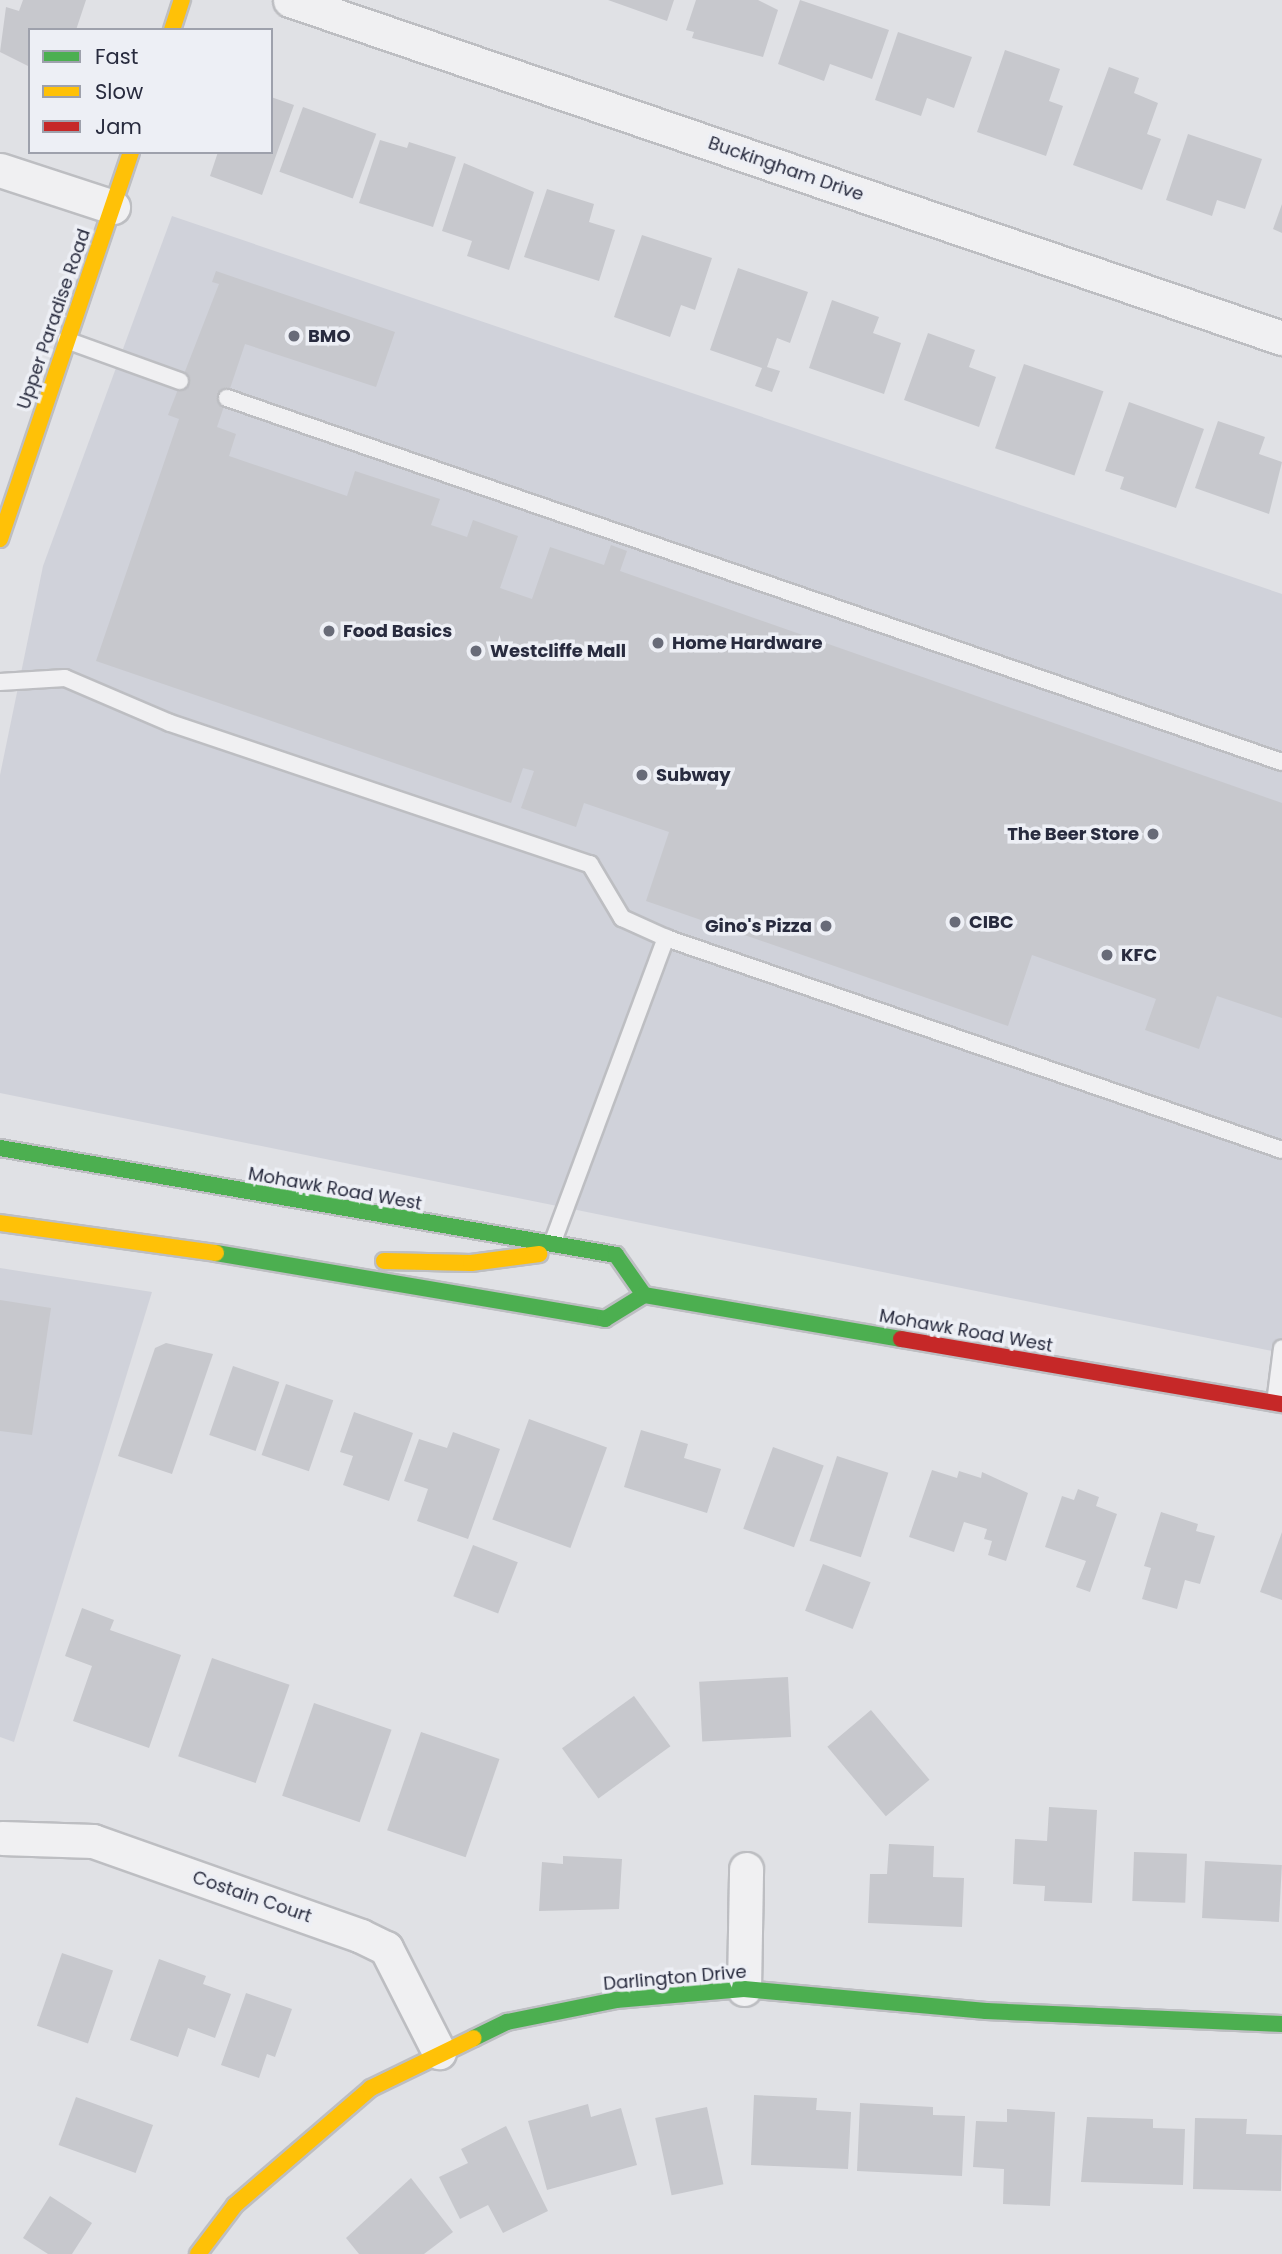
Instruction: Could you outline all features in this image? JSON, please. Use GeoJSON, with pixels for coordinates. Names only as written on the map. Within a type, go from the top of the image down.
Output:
{"type":"FeatureCollection","features":[{"type":"Feature","properties":{"kind":"main road"},"geometry":{"type":"LineString","coordinates":[[173,28],[182,0]]}},
{"type":"Feature","properties":{"kind":"main road","name":"Upper Paradise Road"},"geometry":{"type":"LineString","coordinates":[[0,539],[130,154]]}},
{"type":"Feature","properties":{"kind":"main road","name":"Mohawk Road West"},"geometry":{"type":"LineString","coordinates":[[0,1148],[616,1255],[644,1295],[1278,1404]]}},
{"type":"Feature","properties":{"kind":"main road"},"geometry":{"type":"LineString","coordinates":[[0,1223],[256,1259],[605,1319],[644,1295]]}},
{"type":"Feature","properties":{"kind":"main road"},"geometry":{"type":"LineString","coordinates":[[256,1259],[471,1263],[534,1258],[552,1244]]}},
{"type":"Feature","properties":{"kind":"main road","name":"Darlington Drive"},"geometry":{"type":"LineString","coordinates":[[198,2254],[234,2205],[304,2142],[371,2088],[439,2052],[507,2022],[616,2000],[744,1989],[986,2011],[1282,2024]]}},
{"type":"Feature","properties":{"kind":"street","name":"Buckingham Drive"},"geometry":{"type":"LineString","coordinates":[[290,0],[1282,338]]}},
{"type":"Feature","properties":{"kind":"street"},"geometry":{"type":"LineString","coordinates":[[0,170],[113,207]]}},
{"type":"Feature","properties":{"kind":"street","name":"Costain Court"},"geometry":{"type":"LineString","coordinates":[[2,1838],[93,1840],[386,1948],[439,2052]]}},
{"type":"Feature","properties":{"kind":"street"},"geometry":{"type":"LineString","coordinates":[[744,1989],[747,1869]]}},
{"type":"Feature","properties":{"kind":"lane"},"geometry":{"type":"LineString","coordinates":[[66,340],[180,381]]}},
{"type":"Feature","properties":{"kind":"lane"},"geometry":{"type":"LineString","coordinates":[[227,398],[1282,762]]}},
{"type":"Feature","properties":{"kind":"lane"},"geometry":{"type":"LineString","coordinates":[[0,682],[65,678],[170,723],[590,863],[622,918],[666,939],[1282,1150]]}},
{"type":"Feature","properties":{"kind":"lane"},"geometry":{"type":"LineString","coordinates":[[552,1244],[666,939]]}},
{"type":"Feature","properties":{"kind":"lane"},"geometry":{"type":"LineString","coordinates":[[1278,1404],[1282,1348]]}},
{"type":"Feature","properties":{"kind":"shaded area"},"geometry":{"type":"Polygon","coordinates":[[[172,216],[1282,594],[1282,1353],[0,1093],[0,775],[43,566],[172,216]]]}},
{"type":"Feature","properties":{"kind":"shaded area"},"geometry":{"type":"Polygon","coordinates":[[[0,1268],[152,1292],[14,1742],[0,1737],[0,1268]]]}},
{"type":"Feature","properties":{"kind":"building"},"geometry":{"type":"Polygon","coordinates":[[[23,0],[86,0],[77,28],[28,28],[28,66],[0,52],[6,7],[19,11],[23,0]]]}},
{"type":"Feature","properties":{"kind":"building"},"geometry":{"type":"Polygon","coordinates":[[[608,0],[674,0],[667,21],[608,0]]]}},
{"type":"Feature","properties":{"kind":"building"},"geometry":{"type":"Polygon","coordinates":[[[696,0],[758,0],[778,10],[763,57],[692,38],[694,32],[686,30],[696,0]]]}},
{"type":"Feature","properties":{"kind":"building"},"geometry":{"type":"Polygon","coordinates":[[[800,0],[889,30],[872,79],[830,64],[824,81],[778,64],[800,0]]]}},
{"type":"Feature","properties":{"kind":"building"},"geometry":{"type":"Polygon","coordinates":[[[898,32],[972,57],[954,108],[927,98],[921,116],[875,100],[898,32]]]}},
{"type":"Feature","properties":{"kind":"building"},"geometry":{"type":"Polygon","coordinates":[[[1005,50],[1060,69],[1049,101],[1063,106],[1046,156],[977,132],[1005,50]]]}},
{"type":"Feature","properties":{"kind":"building"},"geometry":{"type":"Polygon","coordinates":[[[1109,67],[1139,78],[1134,93],[1158,103],[1147,134],[1161,139],[1142,190],[1073,165],[1109,67]]]}},
{"type":"Feature","properties":{"kind":"building"},"geometry":{"type":"Polygon","coordinates":[[[273,98],[294,105],[262,195],[210,176],[217,154],[273,154],[273,98]]]}},
{"type":"Feature","properties":{"kind":"building"},"geometry":{"type":"Polygon","coordinates":[[[303,107],[376,134],[353,199],[279,172],[303,107]]]}},
{"type":"Feature","properties":{"kind":"building"},"geometry":{"type":"Polygon","coordinates":[[[1188,134],[1262,159],[1245,209],[1217,200],[1212,216],[1166,200],[1188,134]]]}},
{"type":"Feature","properties":{"kind":"building"},"geometry":{"type":"Polygon","coordinates":[[[380,140],[407,148],[409,142],[456,157],[433,227],[359,203],[380,140]]]}},
{"type":"Feature","properties":{"kind":"building"},"geometry":{"type":"Polygon","coordinates":[[[464,163],[534,192],[509,270],[467,256],[472,241],[442,231],[464,163]]]}},
{"type":"Feature","properties":{"kind":"building"},"geometry":{"type":"Polygon","coordinates":[[[547,189],[594,204],[589,222],[615,230],[599,281],[524,257],[547,189]]]}},
{"type":"Feature","properties":{"kind":"building"},"geometry":{"type":"Polygon","coordinates":[[[1282,204],[1282,233],[1273,229],[1282,204]]]}},
{"type":"Feature","properties":{"kind":"building"},"geometry":{"type":"Polygon","coordinates":[[[642,235],[712,258],[695,310],[681,305],[670,337],[614,317],[642,235]]]}},
{"type":"Feature","properties":{"kind":"building"},"geometry":{"type":"Polygon","coordinates":[[[738,268],[808,292],[790,343],[777,338],[767,367],[780,371],[772,392],[755,386],[762,368],[710,350],[738,268]]]}},
{"type":"Feature","properties":{"kind":"building","name":"Westcliffe Mall"},"geometry":{"type":"Polygon","coordinates":[[[216,271],[395,332],[376,387],[245,344],[217,427],[236,434],[229,456],[347,496],[355,471],[440,499],[431,525],[467,537],[473,520],[518,536],[500,588],[532,599],[550,547],[604,565],[611,545],[627,551],[620,571],[1282,803],[1282,1018],[1217,996],[1199,1049],[1145,1030],[1156,999],[1032,955],[1008,1026],[646,901],[669,832],[584,803],[576,827],[521,808],[534,771],[523,768],[511,803],[96,661],[179,419],[168,415],[219,284],[212,282],[216,271]]]}},
{"type":"Feature","properties":{"kind":"building"},"geometry":{"type":"Polygon","coordinates":[[[832,300],[879,317],[873,333],[901,343],[884,394],[809,368],[832,300]]]}},
{"type":"Feature","properties":{"kind":"building"},"geometry":{"type":"Polygon","coordinates":[[[928,333],[975,350],[969,367],[996,377],[979,427],[904,400],[928,333]]]}},
{"type":"Feature","properties":{"kind":"building"},"geometry":{"type":"Polygon","coordinates":[[[1024,364],[1103,391],[1074,475],[995,448],[1024,364]]]}},
{"type":"Feature","properties":{"kind":"building"},"geometry":{"type":"Polygon","coordinates":[[[1129,402],[1204,429],[1176,508],[1120,489],[1124,477],[1105,471],[1129,402]]]}},
{"type":"Feature","properties":{"kind":"building"},"geometry":{"type":"Polygon","coordinates":[[[1218,421],[1265,437],[1259,454],[1282,462],[1269,514],[1195,488],[1218,421]]]}},
{"type":"Feature","properties":{"kind":"building"},"geometry":{"type":"Polygon","coordinates":[[[0,1300],[51,1308],[32,1435],[0,1431],[0,1300]]]}},
{"type":"Feature","properties":{"kind":"building"},"geometry":{"type":"Polygon","coordinates":[[[166,1343],[213,1354],[172,1474],[118,1456],[155,1348],[166,1343]]]}},
{"type":"Feature","properties":{"kind":"building"},"geometry":{"type":"Polygon","coordinates":[[[233,1366],[279,1382],[256,1451],[209,1435],[233,1366]]]}},
{"type":"Feature","properties":{"kind":"building"},"geometry":{"type":"Polygon","coordinates":[[[286,1384],[333,1400],[309,1471],[262,1455],[286,1384]]]}},
{"type":"Feature","properties":{"kind":"building"},"geometry":{"type":"Polygon","coordinates":[[[354,1412],[413,1433],[389,1501],[343,1485],[353,1456],[340,1452],[354,1412]]]}},
{"type":"Feature","properties":{"kind":"building"},"geometry":{"type":"Polygon","coordinates":[[[529,1419],[607,1447],[570,1548],[492,1520],[529,1419]]]}},
{"type":"Feature","properties":{"kind":"building"},"geometry":{"type":"Polygon","coordinates":[[[641,1430],[688,1444],[684,1458],[721,1469],[707,1513],[624,1487],[641,1430]]]}},
{"type":"Feature","properties":{"kind":"building"},"geometry":{"type":"Polygon","coordinates":[[[453,1432],[500,1449],[468,1539],[417,1521],[428,1489],[404,1481],[419,1439],[447,1448],[453,1432]]]}},
{"type":"Feature","properties":{"kind":"building"},"geometry":{"type":"Polygon","coordinates":[[[773,1447],[824,1465],[794,1547],[743,1529],[773,1447]]]}},
{"type":"Feature","properties":{"kind":"building"},"geometry":{"type":"Polygon","coordinates":[[[837,1456],[888,1473],[861,1557],[809,1541],[837,1456]]]}},
{"type":"Feature","properties":{"kind":"building"},"geometry":{"type":"Polygon","coordinates":[[[932,1470],[957,1478],[959,1471],[981,1478],[982,1472],[1028,1493],[1006,1561],[988,1555],[992,1541],[984,1539],[987,1529],[964,1522],[954,1552],[909,1537],[932,1470]]]}},
{"type":"Feature","properties":{"kind":"building"},"geometry":{"type":"Polygon","coordinates":[[[1078,1489],[1099,1497],[1096,1506],[1117,1514],[1090,1592],[1076,1587],[1086,1561],[1045,1547],[1062,1496],[1074,1500],[1078,1489]]]}},
{"type":"Feature","properties":{"kind":"building"},"geometry":{"type":"Polygon","coordinates":[[[1161,1512],[1198,1524],[1196,1531],[1215,1536],[1200,1584],[1185,1580],[1177,1609],[1142,1599],[1151,1568],[1144,1566],[1161,1512]]]}},
{"type":"Feature","properties":{"kind":"building"},"geometry":{"type":"Polygon","coordinates":[[[1282,1532],[1282,1600],[1260,1592],[1282,1532]]]}},
{"type":"Feature","properties":{"kind":"building"},"geometry":{"type":"Polygon","coordinates":[[[473,1545],[518,1562],[498,1614],[453,1596],[473,1545]]]}},
{"type":"Feature","properties":{"kind":"building"},"geometry":{"type":"Polygon","coordinates":[[[823,1564],[871,1582],[853,1629],[805,1611],[823,1564]]]}},
{"type":"Feature","properties":{"kind":"building"},"geometry":{"type":"Polygon","coordinates":[[[82,1608],[114,1620],[110,1630],[181,1655],[149,1748],[73,1721],[92,1666],[65,1656],[82,1608]]]}},
{"type":"Feature","properties":{"kind":"building"},"geometry":{"type":"Polygon","coordinates":[[[212,1658],[290,1685],[256,1783],[178,1756],[212,1658]]]}},
{"type":"Feature","properties":{"kind":"building"},"geometry":{"type":"Polygon","coordinates":[[[788,1677],[791,1737],[702,1742],[699,1682],[788,1677]]]}},
{"type":"Feature","properties":{"kind":"building"},"geometry":{"type":"Polygon","coordinates":[[[634,1696],[670,1746],[598,1798],[562,1748],[634,1696]]]}},
{"type":"Feature","properties":{"kind":"building"},"geometry":{"type":"Polygon","coordinates":[[[314,1703],[392,1730],[360,1822],[282,1796],[314,1703]]]}},
{"type":"Feature","properties":{"kind":"building"},"geometry":{"type":"Polygon","coordinates":[[[871,1710],[929,1780],[886,1816],[827,1747],[871,1710]]]}},
{"type":"Feature","properties":{"kind":"building"},"geometry":{"type":"Polygon","coordinates":[[[421,1732],[499,1759],[466,1857],[387,1830],[421,1732]]]}},
{"type":"Feature","properties":{"kind":"building"},"geometry":{"type":"Polygon","coordinates":[[[1049,1807],[1097,1810],[1092,1903],[1044,1901],[1045,1886],[1013,1884],[1015,1839],[1047,1841],[1049,1807]]]}},
{"type":"Feature","properties":{"kind":"building"},"geometry":{"type":"Polygon","coordinates":[[[889,1844],[934,1846],[933,1877],[964,1878],[962,1927],[868,1923],[870,1874],[887,1874],[889,1844]]]}},
{"type":"Feature","properties":{"kind":"building"},"geometry":{"type":"Polygon","coordinates":[[[1134,1852],[1187,1854],[1185,1903],[1132,1901],[1134,1852]]]}},
{"type":"Feature","properties":{"kind":"building"},"geometry":{"type":"Polygon","coordinates":[[[563,1856],[622,1859],[619,1909],[539,1911],[542,1862],[563,1864],[563,1856]]]}},
{"type":"Feature","properties":{"kind":"building"},"geometry":{"type":"Polygon","coordinates":[[[1205,1861],[1282,1865],[1279,1922],[1202,1918],[1205,1861]]]}},
{"type":"Feature","properties":{"kind":"building"},"geometry":{"type":"Polygon","coordinates":[[[62,1953],[113,1971],[88,2043],[37,2026],[62,1953]]]}},
{"type":"Feature","properties":{"kind":"building"},"geometry":{"type":"Polygon","coordinates":[[[159,1959],[206,1976],[203,1984],[231,1994],[215,2038],[188,2028],[178,2057],[130,2040],[159,1959]]]}},
{"type":"Feature","properties":{"kind":"building"},"geometry":{"type":"Polygon","coordinates":[[[246,1993],[292,2009],[275,2057],[267,2054],[259,2078],[221,2065],[246,1993]]]}},
{"type":"Feature","properties":{"kind":"building"},"geometry":{"type":"Polygon","coordinates":[[[754,2095],[817,2098],[816,2110],[851,2112],[848,2169],[751,2165],[754,2095]]]}},
{"type":"Feature","properties":{"kind":"building"},"geometry":{"type":"Polygon","coordinates":[[[76,2097],[153,2125],[136,2173],[59,2145],[76,2097]]]}},
{"type":"Feature","properties":{"kind":"building"},"geometry":{"type":"Polygon","coordinates":[[[860,2103],[933,2107],[933,2115],[965,2116],[962,2176],[857,2171],[860,2103]]]}},
{"type":"Feature","properties":{"kind":"building"},"geometry":{"type":"Polygon","coordinates":[[[588,2104],[591,2117],[621,2108],[637,2165],[547,2190],[528,2121],[588,2104]]]}},
{"type":"Feature","properties":{"kind":"building"},"geometry":{"type":"Polygon","coordinates":[[[707,2107],[723,2184],[672,2195],[655,2118],[707,2107]]]}},
{"type":"Feature","properties":{"kind":"building"},"geometry":{"type":"Polygon","coordinates":[[[1007,2109],[1055,2112],[1050,2206],[1003,2204],[1004,2169],[973,2167],[976,2121],[1007,2122],[1007,2109]]]}},
{"type":"Feature","properties":{"kind":"building"},"geometry":{"type":"Polygon","coordinates":[[[1087,2117],[1153,2119],[1153,2128],[1185,2129],[1183,2185],[1081,2182],[1087,2117]]]}},
{"type":"Feature","properties":{"kind":"building"},"geometry":{"type":"Polygon","coordinates":[[[1195,2118],[1247,2119],[1246,2134],[1282,2135],[1281,2191],[1193,2189],[1195,2118]]]}},
{"type":"Feature","properties":{"kind":"building"},"geometry":{"type":"Polygon","coordinates":[[[506,2126],[548,2211],[503,2233],[488,2205],[460,2219],[439,2177],[468,2163],[461,2149],[506,2126]]]}},
{"type":"Feature","properties":{"kind":"building"},"geometry":{"type":"Polygon","coordinates":[[[411,2178],[453,2232],[424,2254],[359,2254],[346,2238],[411,2178]]]}},
{"type":"Feature","properties":{"kind":"building"},"geometry":{"type":"Polygon","coordinates":[[[50,2196],[92,2223],[72,2254],[48,2254],[23,2238],[50,2196]]]}},
{"type":"Feature","properties":{"kind":"traffic: fast"},"geometry":{"type":"LineString","coordinates":[[0,1148],[616,1255],[644,1295]]}},
{"type":"Feature","properties":{"kind":"traffic: fast"},"geometry":{"type":"LineString","coordinates":[[216,1253],[605,1319],[644,1295],[901,1339]]}},
{"type":"Feature","properties":{"kind":"traffic: fast"},"geometry":{"type":"LineString","coordinates":[[474,2038],[507,2022],[616,2000],[744,1989],[986,2011],[1282,2024]]}},
{"type":"Feature","properties":{"kind":"traffic: slow"},"geometry":{"type":"LineString","coordinates":[[173,28],[182,0]]}},
{"type":"Feature","properties":{"kind":"traffic: slow"},"geometry":{"type":"LineString","coordinates":[[0,539],[130,154]]}},
{"type":"Feature","properties":{"kind":"traffic: slow"},"geometry":{"type":"LineString","coordinates":[[0,1223],[216,1253]]}},
{"type":"Feature","properties":{"kind":"traffic: slow"},"geometry":{"type":"LineString","coordinates":[[384,1261],[471,1263],[539,1254]]}},
{"type":"Feature","properties":{"kind":"traffic: slow"},"geometry":{"type":"LineString","coordinates":[[198,2254],[235,2205],[371,2088],[474,2038]]}},
{"type":"Feature","properties":{"kind":"traffic: jam"},"geometry":{"type":"LineString","coordinates":[[901,1339],[1282,1404]]}},
{"type":"Feature","properties":{"kind":"place","name":"BMO"},"geometry":{"type":"Point","coordinates":[294,336]}},
{"type":"Feature","properties":{"kind":"place","name":"Food Basics"},"geometry":{"type":"Point","coordinates":[329,631]}},
{"type":"Feature","properties":{"kind":"place","name":"Home Hardware"},"geometry":{"type":"Point","coordinates":[658,643]}},
{"type":"Feature","properties":{"kind":"place","name":"Westcliffe Mall"},"geometry":{"type":"Point","coordinates":[476,651]}},
{"type":"Feature","properties":{"kind":"place","name":"Subway"},"geometry":{"type":"Point","coordinates":[642,775]}},
{"type":"Feature","properties":{"kind":"place","name":"The Beer Store"},"geometry":{"type":"Point","coordinates":[1153,834]}},
{"type":"Feature","properties":{"kind":"place","name":"CIBC"},"geometry":{"type":"Point","coordinates":[955,922]}},
{"type":"Feature","properties":{"kind":"place","name":"Gino's Pizza"},"geometry":{"type":"Point","coordinates":[826,926]}},
{"type":"Feature","properties":{"kind":"place","name":"KFC"},"geometry":{"type":"Point","coordinates":[1107,955]}}]}
